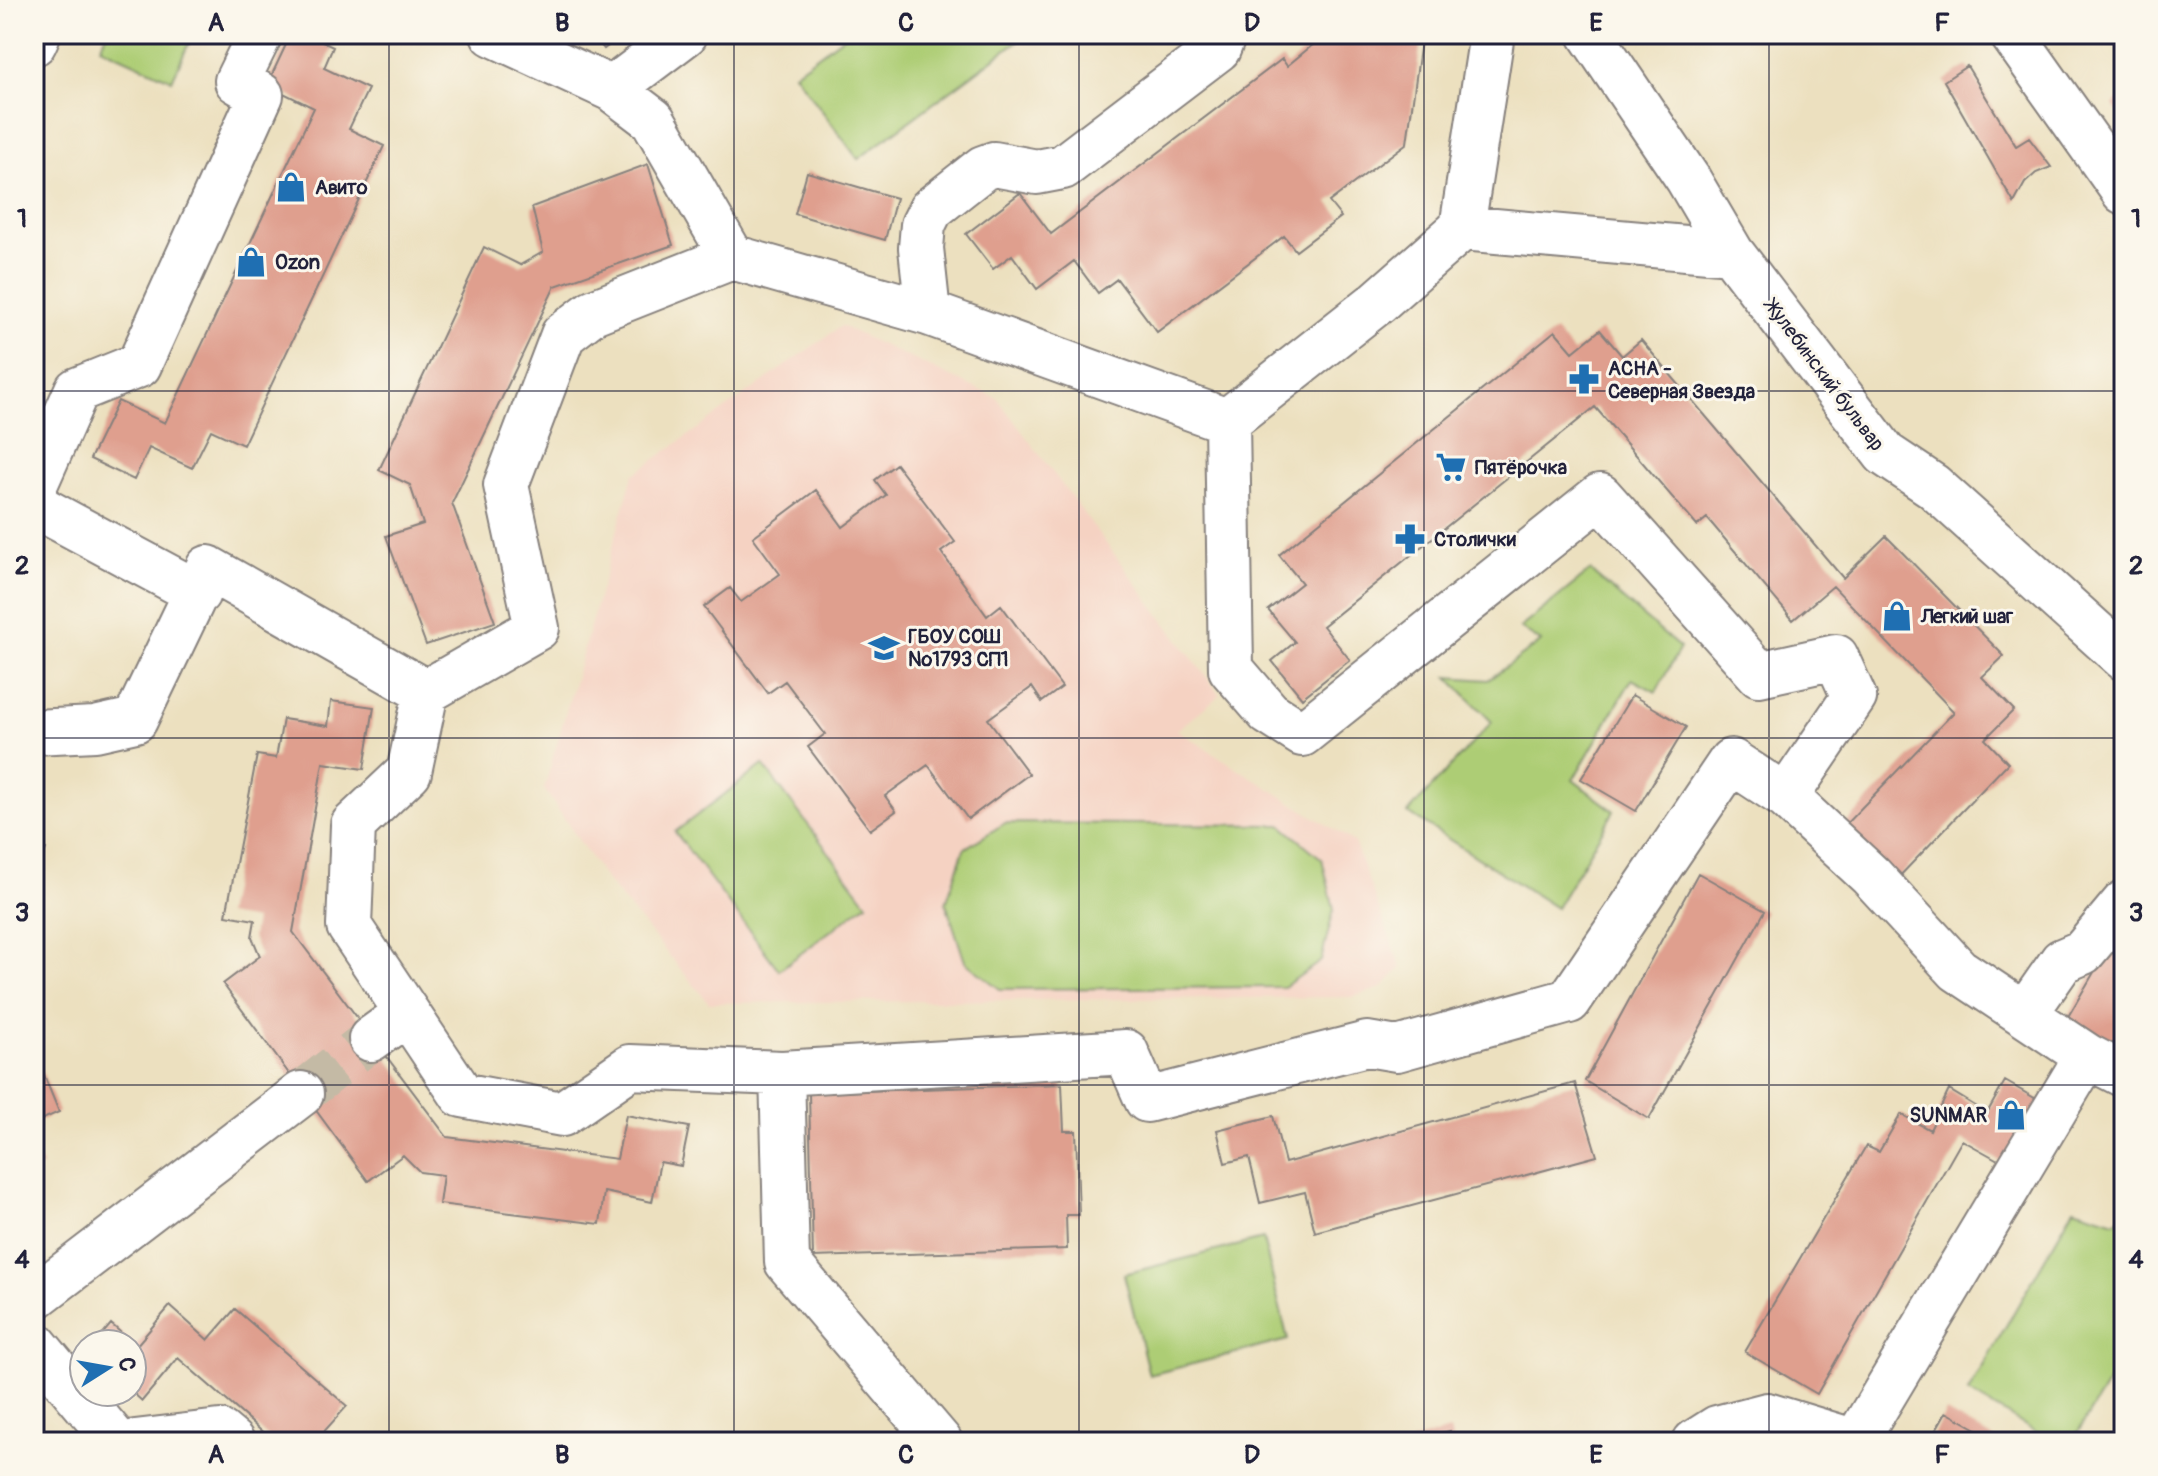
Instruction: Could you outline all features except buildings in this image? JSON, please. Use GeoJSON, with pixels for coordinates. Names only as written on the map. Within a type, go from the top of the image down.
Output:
{"type":"FeatureCollection","features":[{"type":"Feature","properties":{"kind":"street"},"geometry":{"type":"LineString","coordinates":[[34,43],[38,34]]}},
{"type":"Feature","properties":{"kind":"street"},"geometry":{"type":"LineString","coordinates":[[34,487],[77,390],[139,365],[261,95],[237,81],[260,34]]}},
{"type":"Feature","properties":{"kind":"street"},"geometry":{"type":"LineString","coordinates":[[493,34],[612,89],[653,120],[732,257]]}},
{"type":"Feature","properties":{"kind":"street"},"geometry":{"type":"LineString","coordinates":[[612,89],[685,34]]}},
{"type":"Feature","properties":{"kind":"street"},"geometry":{"type":"LineString","coordinates":[[928,313],[921,248],[923,225],[931,209],[983,168],[994,164],[1037,172],[1063,167],[1218,49],[1224,34]]}},
{"type":"Feature","properties":{"kind":"street"},"geometry":{"type":"LineString","coordinates":[[1227,421],[1378,302],[1462,228],[1492,34]]}},
{"type":"Feature","properties":{"kind":"street","name":"Жулебинский бульвар"},"geometry":{"type":"LineString","coordinates":[[1590,34],[1688,179],[1731,252],[1885,454],[1933,486],[2124,658]]}},
{"type":"Feature","properties":{"kind":"street"},"geometry":{"type":"LineString","coordinates":[[2012,34],[2124,192]]}},
{"type":"Feature","properties":{"kind":"street"},"geometry":{"type":"LineString","coordinates":[[1462,228],[1731,252]]}},
{"type":"Feature","properties":{"kind":"street"},"geometry":{"type":"LineString","coordinates":[[1227,421],[928,313],[732,257],[593,312],[563,335],[506,485],[537,628],[426,692],[409,772],[353,825],[349,926],[462,1095],[562,1114],[630,1067],[782,1073],[1126,1052],[1147,1100],[1367,1044],[1397,1049],[1569,1001],[1731,761],[1786,797],[1871,876],[1958,970],[2106,1065],[1856,1442],[1767,1415],[1717,1428],[1695,1442]]}},
{"type":"Feature","properties":{"kind":"street"},"geometry":{"type":"LineString","coordinates":[[1227,421],[1231,669],[1269,713],[1302,734],[1600,496],[1759,674],[1836,657],[1854,697],[1786,797]]}},
{"type":"Feature","properties":{"kind":"street"},"geometry":{"type":"LineString","coordinates":[[34,505],[198,593]]}},
{"type":"Feature","properties":{"kind":"street"},"geometry":{"type":"LineString","coordinates":[[34,732],[95,729],[135,720],[208,568],[426,692]]}},
{"type":"Feature","properties":{"kind":"street"},"geometry":{"type":"LineString","coordinates":[[2025,1014],[2062,961],[2083,952],[2124,903]]}},
{"type":"Feature","properties":{"kind":"street"},"geometry":{"type":"LineString","coordinates":[[371,1039],[407,1013]]}},
{"type":"Feature","properties":{"kind":"street"},"geometry":{"type":"LineString","coordinates":[[782,1073],[787,1262],[940,1442]]}},
{"type":"Feature","properties":{"kind":"street"},"geometry":{"type":"LineString","coordinates":[[34,1298],[301,1094]]}},
{"type":"Feature","properties":{"kind":"street"},"geometry":{"type":"LineString","coordinates":[[34,1343],[117,1442]]}},
{"type":"Feature","properties":{"kind":"street"},"geometry":{"type":"LineString","coordinates":[[135,1442],[220,1432],[232,1442]]}},
{"type":"Feature","properties":{"kind":"shaded area"},"geometry":{"type":"Polygon","coordinates":[[[841,326],[997,398],[1220,695],[1177,730],[1354,842],[1401,968],[1382,988],[1352,997],[709,1003],[606,880],[544,789],[633,475],[841,326]]]}},
{"type":"Feature","properties":{"kind":"green space"},"geometry":{"type":"Polygon","coordinates":[[[106,34],[193,34],[172,80],[100,47],[106,34]]]}},
{"type":"Feature","properties":{"kind":"green space"},"geometry":{"type":"Polygon","coordinates":[[[847,34],[1027,34],[858,159],[794,73],[847,34]]]}},
{"type":"Feature","properties":{"kind":"green space"},"geometry":{"type":"Polygon","coordinates":[[[1590,571],[1680,648],[1656,692],[1632,679],[1573,780],[1614,811],[1556,908],[1408,813],[1492,722],[1448,677],[1488,680],[1541,642],[1520,628],[1590,571]]]}},
{"type":"Feature","properties":{"kind":"green space"},"geometry":{"type":"Polygon","coordinates":[[[763,765],[867,903],[779,970],[675,832],[763,765]]]}},
{"type":"Feature","properties":{"kind":"green space"},"geometry":{"type":"Polygon","coordinates":[[[1005,823],[1281,825],[1322,859],[1334,909],[1321,961],[1284,987],[1000,989],[965,962],[946,903],[964,849],[1005,823]]]}},
{"type":"Feature","properties":{"kind":"green space"},"geometry":{"type":"Polygon","coordinates":[[[2074,1208],[2115,1221],[2124,1214],[2124,1356],[2072,1442],[2053,1442],[1968,1392],[2074,1208]]]}},
{"type":"Feature","properties":{"kind":"green space"},"geometry":{"type":"Polygon","coordinates":[[[1263,1239],[1288,1340],[1149,1375],[1124,1274],[1263,1239]]]}},
{"type":"Feature","properties":{"kind":"tunnel"},"geometry":{"type":"LineString","coordinates":[[301,1094],[371,1039]]}},
{"type":"Feature","properties":{"kind":"place","name":"Авито"},"geometry":{"type":"Point","coordinates":[291,187]}},
{"type":"Feature","properties":{"kind":"place","name":"Ozon"},"geometry":{"type":"Point","coordinates":[251,262]}},
{"type":"Feature","properties":{"kind":"place","name":"АСНА - Северная Звезда"},"geometry":{"type":"Point","coordinates":[1584,379]}},
{"type":"Feature","properties":{"kind":"place","name":"Пятёрочка"},"geometry":{"type":"Point","coordinates":[1451,467]}},
{"type":"Feature","properties":{"kind":"place","name":"Столички"},"geometry":{"type":"Point","coordinates":[1410,539]}},
{"type":"Feature","properties":{"kind":"place","name":"Легкий шаг"},"geometry":{"type":"Point","coordinates":[1897,616]}},
{"type":"Feature","properties":{"kind":"place","name":"ГБОУ СОШ №1793 СП1"},"geometry":{"type":"Point","coordinates":[884,648]}},
{"type":"Feature","properties":{"kind":"place","name":"SUNMAR"},"geometry":{"type":"Point","coordinates":[2011,1115]}}]}
